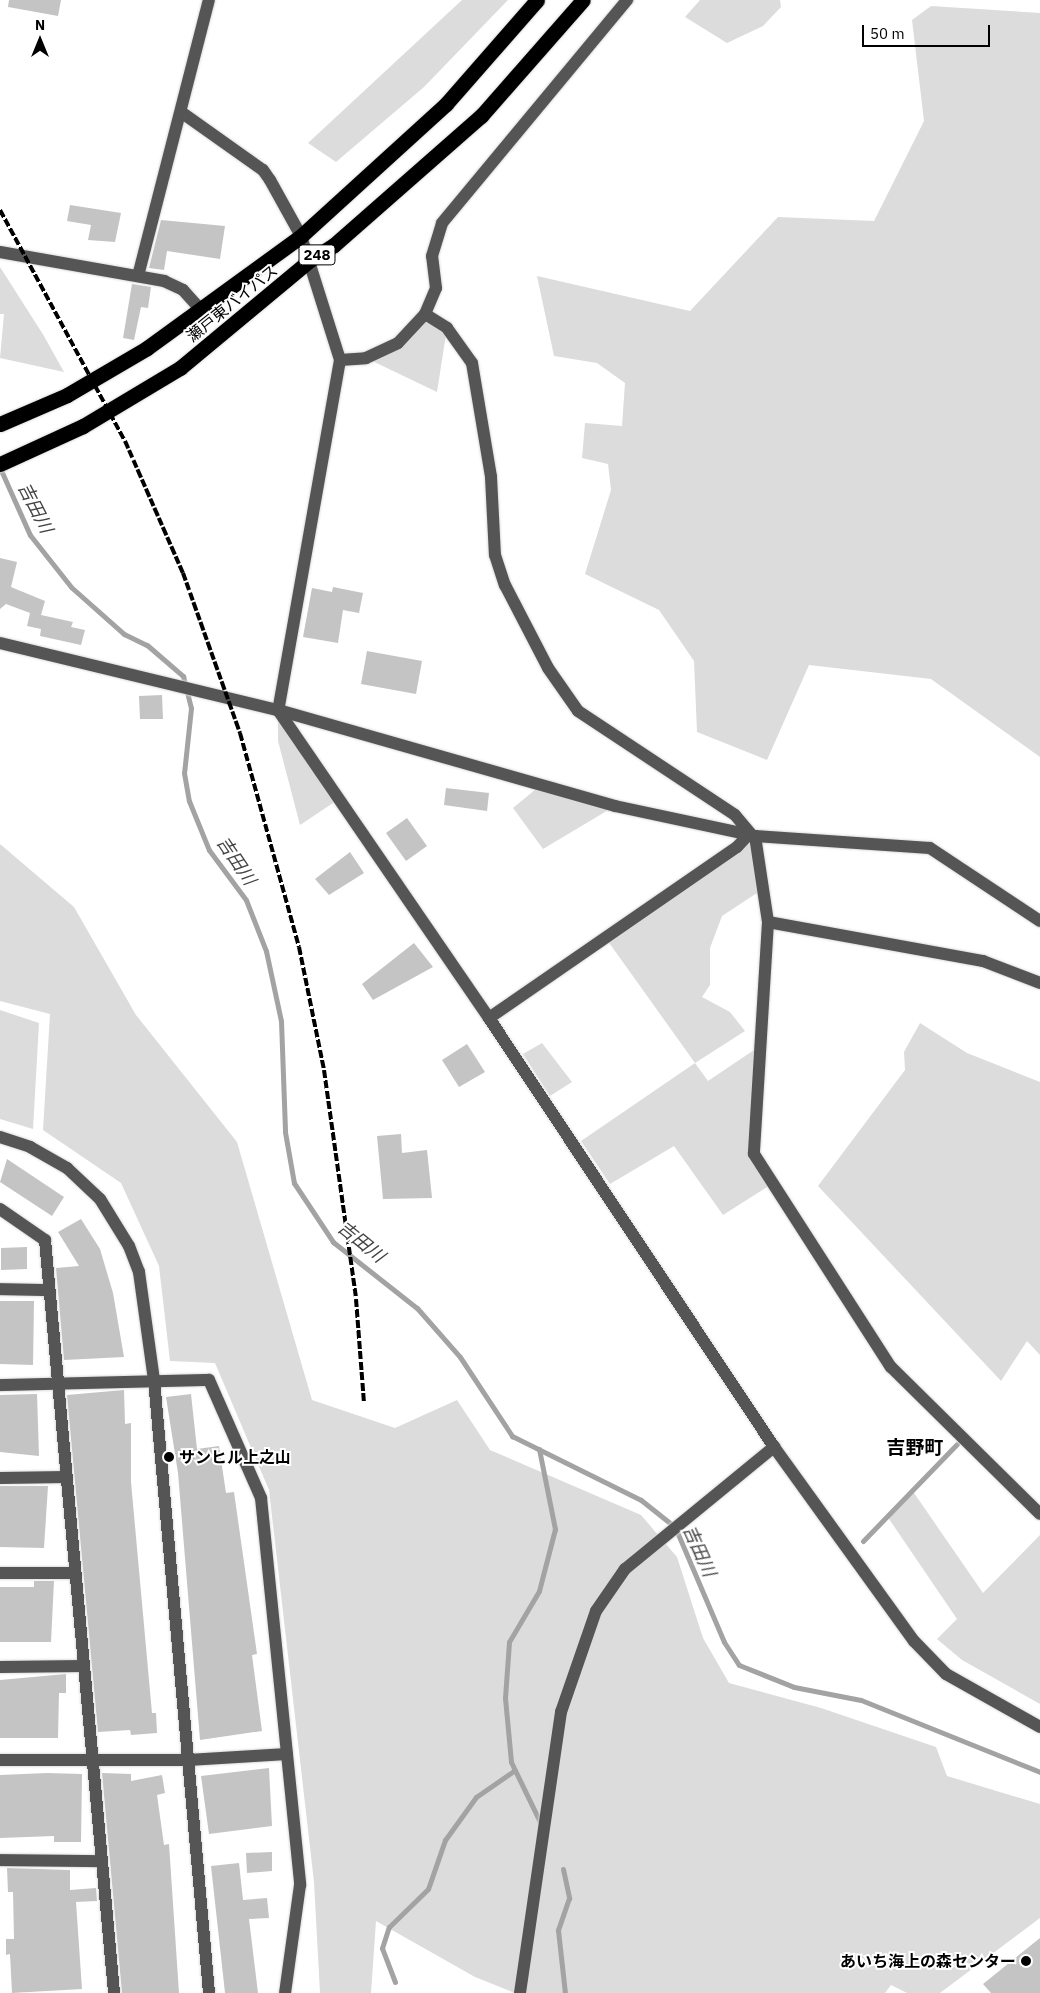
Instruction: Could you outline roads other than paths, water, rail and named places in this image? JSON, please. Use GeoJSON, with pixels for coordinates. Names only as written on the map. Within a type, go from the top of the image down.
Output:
{"type":"FeatureCollection","features":[{"type":"Feature","properties":{"kind":"highway","name":"瀬戸東バイパス"},"geometry":{"type":"LineString","coordinates":[[0,424],[67,395],[201,310],[301,236],[446,104],[537,0]]}},
{"type":"Feature","properties":{"kind":"highway","name":"瀬戸東バイパス"},"geometry":{"type":"LineString","coordinates":[[5,461],[83,426],[180,368],[310,260],[334,245],[481,116],[583,0]]}},
{"type":"Feature","properties":{"kind":"street"},"geometry":{"type":"LineString","coordinates":[[138,276],[209,0]]}},
{"type":"Feature","properties":{"kind":"street"},"geometry":{"type":"LineString","coordinates":[[340,360],[366,358],[390,348],[425,314],[436,288],[432,256],[442,223],[627,0]]}},
{"type":"Feature","properties":{"kind":"street"},"geometry":{"type":"LineString","coordinates":[[181,112],[263,170],[301,236],[340,360],[278,710],[489,1018],[774,1447],[924,1654],[946,1674],[1040,1727]]}},
{"type":"Feature","properties":{"kind":"street"},"geometry":{"type":"LineString","coordinates":[[0,252],[138,276],[183,290],[201,310]]}},
{"type":"Feature","properties":{"kind":"street"},"geometry":{"type":"LineString","coordinates":[[425,314],[447,328],[472,363],[491,477],[495,555],[505,585],[548,668],[578,711],[735,815],[753,834],[768,922],[754,1154],[890,1367],[1040,1514]]}},
{"type":"Feature","properties":{"kind":"street"},"geometry":{"type":"LineString","coordinates":[[0,643],[278,710],[616,806],[753,834],[930,848],[1040,921]]}},
{"type":"Feature","properties":{"kind":"street"},"geometry":{"type":"LineString","coordinates":[[489,1018],[737,848],[753,834]]}},
{"type":"Feature","properties":{"kind":"street"},"geometry":{"type":"LineString","coordinates":[[768,922],[983,961],[1040,983]]}},
{"type":"Feature","properties":{"kind":"street"},"geometry":{"type":"LineString","coordinates":[[0,1137],[30,1147],[67,1168],[114,1220],[139,1272],[154,1380],[209,1993]]}},
{"type":"Feature","properties":{"kind":"street"},"geometry":{"type":"LineString","coordinates":[[0,1209],[45,1240],[114,1993]]}},
{"type":"Feature","properties":{"kind":"street"},"geometry":{"type":"LineString","coordinates":[[0,1289],[50,1290]]}},
{"type":"Feature","properties":{"kind":"street"},"geometry":{"type":"LineString","coordinates":[[0,1385],[209,1380],[261,1498],[300,1885],[285,1993]]}},
{"type":"Feature","properties":{"kind":"street"},"geometry":{"type":"LineString","coordinates":[[520,1993],[561,1712],[596,1611],[625,1569],[660,1537],[681,1523],[774,1447]]}},
{"type":"Feature","properties":{"kind":"street"},"geometry":{"type":"LineString","coordinates":[[0,1478],[66,1477]]}},
{"type":"Feature","properties":{"kind":"street"},"geometry":{"type":"LineString","coordinates":[[0,1573],[75,1573]]}},
{"type":"Feature","properties":{"kind":"street"},"geometry":{"type":"LineString","coordinates":[[0,1667],[84,1666]]}},
{"type":"Feature","properties":{"kind":"street"},"geometry":{"type":"LineString","coordinates":[[0,1760],[188,1760],[287,1754]]}},
{"type":"Feature","properties":{"kind":"street"},"geometry":{"type":"LineString","coordinates":[[0,1860],[102,1861]]}},
{"type":"Feature","properties":{"kind":"waterway","name":"吉田川"},"geometry":{"type":"LineString","coordinates":[[0,468],[30,535],[71,587],[124,634],[147,645],[183,676],[191,708],[184,773],[189,801],[209,850],[246,900],[266,951],[281,1021],[285,1132],[294,1183],[333,1242],[417,1308],[460,1357],[512,1436],[641,1500],[675,1527],[724,1642],[739,1665],[794,1687],[861,1700],[1040,1772]]}},
{"type":"Feature","properties":{"kind":"waterway"},"geometry":{"type":"LineString","coordinates":[[863,1541],[957,1444]]}},
{"type":"Feature","properties":{"kind":"waterway"},"geometry":{"type":"LineString","coordinates":[[539,1449],[555,1529],[539,1591],[509,1642],[505,1698],[511,1762],[542,1826]]}},
{"type":"Feature","properties":{"kind":"waterway"},"geometry":{"type":"LineString","coordinates":[[395,1982],[382,1948],[389,1927],[428,1889],[445,1840],[476,1797],[515,1770]]}},
{"type":"Feature","properties":{"kind":"waterway"},"geometry":{"type":"LineString","coordinates":[[563,1869],[569,1898],[558,1930],[565,1993]]}},
{"type":"Feature","properties":{"kind":"railway"},"geometry":{"type":"LineString","coordinates":[[0,210],[125,441],[183,573],[240,733],[299,947],[324,1070],[356,1299],[364,1403]]}},
{"type":"Feature","properties":{"kind":"place","name":"サンヒル上之山"},"geometry":{"type":"Point","coordinates":[169,1457]}},
{"type":"Feature","properties":{"kind":"place","name":"あいち海上の森センター"},"geometry":{"type":"Point","coordinates":[1026,1961]}},
{"type":"Feature","properties":{"kind":"district","name":"吉野町"},"geometry":{"type":"Point","coordinates":[915,1448]}}]}
